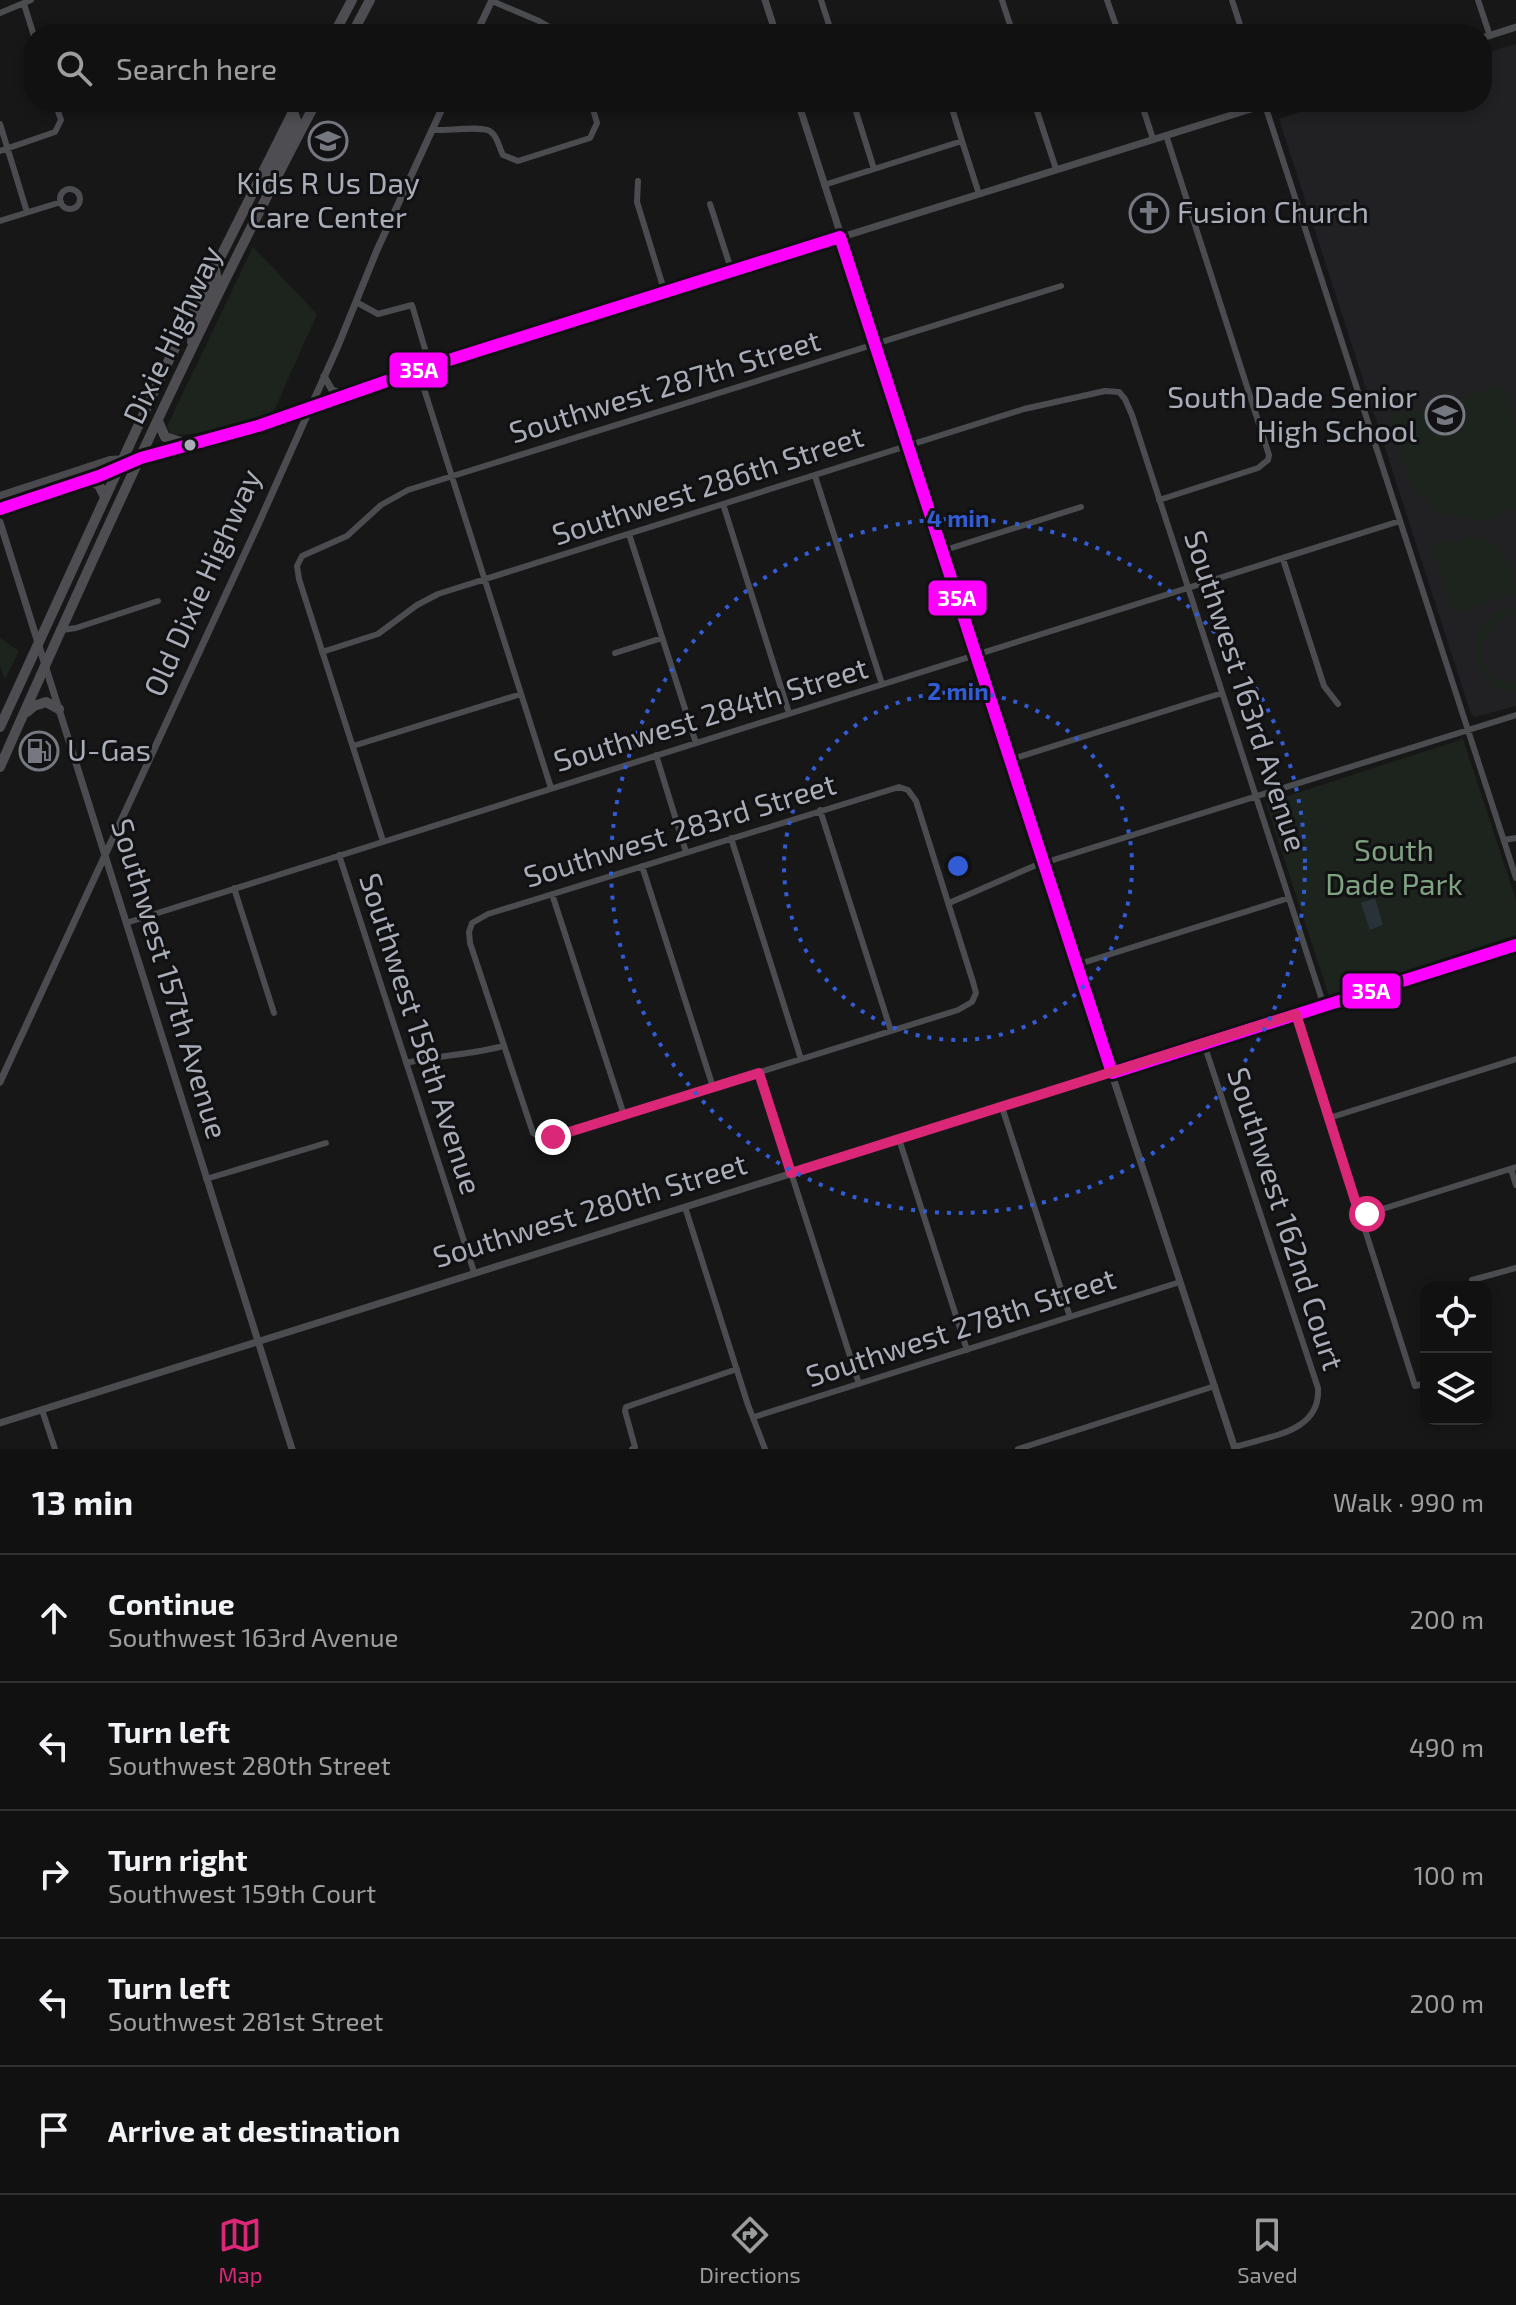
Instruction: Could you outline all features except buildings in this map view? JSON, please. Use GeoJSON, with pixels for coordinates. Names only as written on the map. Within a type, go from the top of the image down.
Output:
{"type":"FeatureCollection","features":[{"type":"Feature","properties":{"kind":"highway"},"geometry":{"type":"LineString","coordinates":[[357,24],[370,0]]}},
{"type":"Feature","properties":{"kind":"highway"},"geometry":{"type":"LineString","coordinates":[[341,24],[350,5]]}},
{"type":"Feature","properties":{"kind":"highway","name":"Dixie Highway"},"geometry":{"type":"LineString","coordinates":[[0,727],[214,266],[293,112]]}},
{"type":"Feature","properties":{"kind":"highway"},"geometry":{"type":"LineString","coordinates":[[262,205],[270,175],[296,120],[296,112]]}},
{"type":"Feature","properties":{"kind":"highway","name":"Dixie Highway"},"geometry":{"type":"LineString","coordinates":[[0,767],[191,351],[310,112]]}},
{"type":"Feature","properties":{"kind":"highway"},"geometry":{"type":"LineString","coordinates":[[191,351],[195,322],[217,279],[214,266]]}},
{"type":"Feature","properties":{"kind":"highway"},"geometry":{"type":"LineString","coordinates":[[158,421],[165,437],[191,445]]}},
{"type":"Feature","properties":{"kind":"highway"},"geometry":{"type":"LineString","coordinates":[[87,480],[99,485],[105,497]]}},
{"type":"Feature","properties":{"kind":"highway"},"geometry":{"type":"LineString","coordinates":[[23,716],[40,703],[51,703],[59,709]]}},
{"type":"Feature","properties":{"kind":"main road"},"geometry":{"type":"LineString","coordinates":[[0,509],[141,458]]}},
{"type":"Feature","properties":{"kind":"main road"},"geometry":{"type":"LineString","coordinates":[[0,496],[110,460],[120,464]]}},
{"type":"Feature","properties":{"kind":"street"},"geometry":{"type":"LineString","coordinates":[[0,13],[31,0]]}},
{"type":"Feature","properties":{"kind":"street"},"geometry":{"type":"LineString","coordinates":[[481,24],[492,0],[544,24]]}},
{"type":"Feature","properties":{"kind":"street"},"geometry":{"type":"LineString","coordinates":[[765,0],[773,24]]}},
{"type":"Feature","properties":{"kind":"street"},"geometry":{"type":"LineString","coordinates":[[821,0],[829,24]]}},
{"type":"Feature","properties":{"kind":"street"},"geometry":{"type":"LineString","coordinates":[[1002,0],[1010,24]]}},
{"type":"Feature","properties":{"kind":"street"},"geometry":{"type":"LineString","coordinates":[[1107,0],[1115,24]]}},
{"type":"Feature","properties":{"kind":"street"},"geometry":{"type":"LineString","coordinates":[[1232,0],[1240,24]]}},
{"type":"Feature","properties":{"kind":"street"},"geometry":{"type":"LineString","coordinates":[[1478,0],[1483,24]]}},
{"type":"Feature","properties":{"kind":"street"},"geometry":{"type":"LineString","coordinates":[[24,4],[30,24]]}},
{"type":"Feature","properties":{"kind":"street"},"geometry":{"type":"LineString","coordinates":[[1492,35],[1516,27]]}},
{"type":"Feature","properties":{"kind":"street"},"geometry":{"type":"LineString","coordinates":[[4,150],[55,132],[60,126],[58,112]]}},
{"type":"Feature","properties":{"kind":"street","name":"Old Dixie Highway"},"geometry":{"type":"LineString","coordinates":[[0,1082],[324,376],[441,112]]}},
{"type":"Feature","properties":{"kind":"street"},"geometry":{"type":"LineString","coordinates":[[433,130],[488,129],[495,135],[503,155],[518,161],[577,144],[594,135],[597,123],[594,112]]}},
{"type":"Feature","properties":{"kind":"street"},"geometry":{"type":"LineString","coordinates":[[801,112],[1009,760],[1235,1448]]}},
{"type":"Feature","properties":{"kind":"street"},"geometry":{"type":"LineString","coordinates":[[856,112],[874,169]]}},
{"type":"Feature","properties":{"kind":"street"},"geometry":{"type":"LineString","coordinates":[[953,112],[979,194]]}},
{"type":"Feature","properties":{"kind":"street"},"geometry":{"type":"LineString","coordinates":[[1037,112],[1056,169]]}},
{"type":"Feature","properties":{"kind":"street"},"geometry":{"type":"LineString","coordinates":[[1144,112],[1153,139]]}},
{"type":"Feature","properties":{"kind":"street"},"geometry":{"type":"LineString","coordinates":[[141,458],[308,409],[430,366],[1239,112]]}},
{"type":"Feature","properties":{"kind":"street"},"geometry":{"type":"LineString","coordinates":[[1270,112],[1516,878]]}},
{"type":"Feature","properties":{"kind":"street"},"geometry":{"type":"LineString","coordinates":[[0,124],[4,150],[27,212]]}},
{"type":"Feature","properties":{"kind":"street"},"geometry":{"type":"LineString","coordinates":[[1159,500],[1258,468],[1268,460],[1267,445],[1166,135]]}},
{"type":"Feature","properties":{"kind":"street"},"geometry":{"type":"LineString","coordinates":[[824,185],[962,141]]}},
{"type":"Feature","properties":{"kind":"street"},"geometry":{"type":"LineString","coordinates":[[638,181],[637,202],[665,293]]}},
{"type":"Feature","properties":{"kind":"street"},"geometry":{"type":"LineString","coordinates":[[0,221],[61,202]]}},
{"type":"Feature","properties":{"kind":"street"},"geometry":{"type":"LineString","coordinates":[[710,204],[732,272]]}},
{"type":"Feature","properties":{"kind":"street","name":"Southwest 287th Street"},"geometry":{"type":"LineString","coordinates":[[322,652],[299,579],[299,559],[305,553],[347,536],[381,505],[399,494],[1061,286]]}},
{"type":"Feature","properties":{"kind":"street"},"geometry":{"type":"LineString","coordinates":[[356,302],[378,314],[412,305],[430,366]]}},
{"type":"Feature","properties":{"kind":"street"},"geometry":{"type":"LineString","coordinates":[[418,370],[551,788]]}},
{"type":"Feature","properties":{"kind":"street"},"geometry":{"type":"LineString","coordinates":[[324,376],[332,390],[352,394]]}},
{"type":"Feature","properties":{"kind":"street","name":"Southwest 286th Street"},"geometry":{"type":"LineString","coordinates":[[322,652],[378,634],[428,598],[1035,406],[1105,391],[1119,392]]}},
{"type":"Feature","properties":{"kind":"street","name":"Southwest 163rd Avenue"},"geometry":{"type":"LineString","coordinates":[[1119,392],[1128,405],[1324,1006]]}},
{"type":"Feature","properties":{"kind":"street"},"geometry":{"type":"LineString","coordinates":[[815,476],[882,684]]}},
{"type":"Feature","properties":{"kind":"street"},"geometry":{"type":"LineString","coordinates":[[723,504],[789,713]]}},
{"type":"Feature","properties":{"kind":"street"},"geometry":{"type":"LineString","coordinates":[[942,551],[1081,507]]}},
{"type":"Feature","properties":{"kind":"street","name":"Southwest 284th Street"},"geometry":{"type":"LineString","coordinates":[[126,923],[1400,521]]}},
{"type":"Feature","properties":{"kind":"street","name":"Southwest 157th Avenue"},"geometry":{"type":"LineString","coordinates":[[0,522],[292,1449]]}},
{"type":"Feature","properties":{"kind":"street"},"geometry":{"type":"LineString","coordinates":[[629,534],[696,743]]}},
{"type":"Feature","properties":{"kind":"street"},"geometry":{"type":"LineString","coordinates":[[1283,559],[1324,686],[1338,704]]}},
{"type":"Feature","properties":{"kind":"street"},"geometry":{"type":"LineString","coordinates":[[62,630],[158,601]]}},
{"type":"Feature","properties":{"kind":"street"},"geometry":{"type":"LineString","coordinates":[[615,653],[662,638]]}},
{"type":"Feature","properties":{"kind":"street"},"geometry":{"type":"LineString","coordinates":[[322,652],[383,841]]}},
{"type":"Feature","properties":{"kind":"street"},"geometry":{"type":"LineString","coordinates":[[1009,760],[1222,693]]}},
{"type":"Feature","properties":{"kind":"street"},"geometry":{"type":"LineString","coordinates":[[353,746],[521,694]]}},
{"type":"Feature","properties":{"kind":"street"},"geometry":{"type":"LineString","coordinates":[[406,1063],[473,1054],[503,1046],[528,1125],[538,1138],[549,1138],[759,1073],[958,1010],[975,998],[975,988],[949,903],[1043,864],[1516,715]]}},
{"type":"Feature","properties":{"kind":"street"},"geometry":{"type":"LineString","coordinates":[[656,755],[686,852]]}},
{"type":"Feature","properties":{"kind":"street","name":"Southwest 283rd Street"},"geometry":{"type":"LineString","coordinates":[[503,1046],[470,943],[470,927],[488,914],[894,787],[908,790],[916,801],[949,903]]}},
{"type":"Feature","properties":{"kind":"street"},"geometry":{"type":"LineString","coordinates":[[820,810],[891,1031]]}},
{"type":"Feature","properties":{"kind":"street"},"geometry":{"type":"LineString","coordinates":[[731,838],[801,1059]]}},
{"type":"Feature","properties":{"kind":"street"},"geometry":{"type":"LineString","coordinates":[[1504,840],[1516,838]]}},
{"type":"Feature","properties":{"kind":"street","name":"Southwest 158th Avenue"},"geometry":{"type":"LineString","coordinates":[[339,855],[474,1272]]}},
{"type":"Feature","properties":{"kind":"street"},"geometry":{"type":"LineString","coordinates":[[642,866],[713,1087]]}},
{"type":"Feature","properties":{"kind":"street"},"geometry":{"type":"LineString","coordinates":[[234,888],[274,1013]]}},
{"type":"Feature","properties":{"kind":"street"},"geometry":{"type":"LineString","coordinates":[[552,894],[624,1115]]}},
{"type":"Feature","properties":{"kind":"street"},"geometry":{"type":"LineString","coordinates":[[1076,965],[1289,898]]}},
{"type":"Feature","properties":{"kind":"street","name":"Southwest 280th Street"},"geometry":{"type":"LineString","coordinates":[[0,1423],[1516,945]]}},
{"type":"Feature","properties":{"kind":"street"},"geometry":{"type":"LineString","coordinates":[[1296,1014],[1415,1386],[1420,1385]]}},
{"type":"Feature","properties":{"kind":"street","name":"Southwest 162nd Court"},"geometry":{"type":"LineString","coordinates":[[1204,1044],[1317,1384],[1317,1408],[1300,1426],[1235,1448]]}},
{"type":"Feature","properties":{"kind":"street"},"geometry":{"type":"LineString","coordinates":[[1329,1118],[1516,1059]]}},
{"type":"Feature","properties":{"kind":"street"},"geometry":{"type":"LineString","coordinates":[[759,1073],[859,1384]]}},
{"type":"Feature","properties":{"kind":"street"},"geometry":{"type":"LineString","coordinates":[[1002,1107],[1070,1317]]}},
{"type":"Feature","properties":{"kind":"street"},"geometry":{"type":"LineString","coordinates":[[899,1139],[967,1350]]}},
{"type":"Feature","properties":{"kind":"street"},"geometry":{"type":"LineString","coordinates":[[206,1179],[326,1143]]}},
{"type":"Feature","properties":{"kind":"street"},"geometry":{"type":"LineString","coordinates":[[1360,1216],[1513,1168],[1516,1185]]}},
{"type":"Feature","properties":{"kind":"street"},"geometry":{"type":"LineString","coordinates":[[685,1207],[765,1449]]}},
{"type":"Feature","properties":{"kind":"street"},"geometry":{"type":"LineString","coordinates":[[1472,1280],[1516,1268]]}},
{"type":"Feature","properties":{"kind":"street","name":"Southwest 278th Street"},"geometry":{"type":"LineString","coordinates":[[754,1417],[1180,1282]]}},
{"type":"Feature","properties":{"kind":"street"},"geometry":{"type":"LineString","coordinates":[[632,1449],[635,1447],[626,1407],[737,1369]]}},
{"type":"Feature","properties":{"kind":"street"},"geometry":{"type":"LineString","coordinates":[[1018,1449],[1215,1386]]}},
{"type":"Feature","properties":{"kind":"street"},"geometry":{"type":"LineString","coordinates":[[42,1410],[55,1449]]}},
{"type":"Feature","properties":{"kind":"shaded area","name":"South Dade Senior High School"},"geometry":{"type":"Polygon","coordinates":[[[1516,44],[1516,706],[1475,717],[1471,714],[1279,119],[1299,112],[1492,112],[1492,51],[1516,44]]]}},
{"type":"Feature","properties":{"kind":"shaded area"},"geometry":{"type":"Polygon","coordinates":[[[1375,898],[1383,925],[1370,930],[1361,903],[1375,898]]]}},
{"type":"Feature","properties":{"kind":"green space"},"geometry":{"type":"Polygon","coordinates":[[[253,247],[317,314],[272,413],[207,431],[170,434],[167,426],[253,247]]]}},
{"type":"Feature","properties":{"kind":"green space"},"geometry":{"type":"Polygon","coordinates":[[[1504,387],[1516,424],[1516,508],[1484,522],[1440,513],[1411,486],[1390,417],[1504,387]]]}},
{"type":"Feature","properties":{"kind":"green space"},"geometry":{"type":"Polygon","coordinates":[[[1471,536],[1491,543],[1505,555],[1513,572],[1516,593],[1457,612],[1452,610],[1431,542],[1460,541],[1471,536]]]}},
{"type":"Feature","properties":{"kind":"green space"},"geometry":{"type":"Polygon","coordinates":[[[1516,606],[1516,614],[1491,630],[1484,641],[1482,653],[1490,673],[1516,684],[1515,692],[1502,689],[1482,673],[1475,650],[1476,637],[1482,626],[1495,614],[1516,606]]]}},
{"type":"Feature","properties":{"kind":"green space"},"geometry":{"type":"Polygon","coordinates":[[[0,638],[19,651],[5,680],[0,666],[0,638]]]}},
{"type":"Feature","properties":{"kind":"green space","name":"South Dade Park"},"geometry":{"type":"Polygon","coordinates":[[[1463,739],[1516,900],[1516,935],[1329,996],[1266,803],[1463,739]]]}},
{"type":"Feature","properties":{"kind":"transit line","name":"35A"},"geometry":{"type":"LineString","coordinates":[[840,237],[1112,1073]]}},
{"type":"Feature","properties":{"kind":"transit line","name":"35A"},"geometry":{"type":"LineString","coordinates":[[0,509],[99,476],[141,458],[258,426],[430,366],[840,237]]}},
{"type":"Feature","properties":{"kind":"transit line","name":"35A"},"geometry":{"type":"LineString","coordinates":[[1112,1073],[1516,945]]}},
{"type":"Feature","properties":{"kind":"place","name":"Kids R Us Day Care Center"},"geometry":{"type":"Point","coordinates":[328,141]}},
{"type":"Feature","properties":{"kind":"place","name":"Fusion Church"},"geometry":{"type":"Point","coordinates":[1149,213]}},
{"type":"Feature","properties":{"kind":"place","name":"South Dade Senior High School"},"geometry":{"type":"Point","coordinates":[1445,415]}},
{"type":"Feature","properties":{"kind":"place","name":"U-Gas"},"geometry":{"type":"Point","coordinates":[39,751]}},
{"type":"Feature","properties":{"kind":"route"},"geometry":{"type":"LineString","coordinates":[[553,1137],[759,1073],[791,1173],[1296,1014],[1360,1216],[1367,1214]]}}]}
